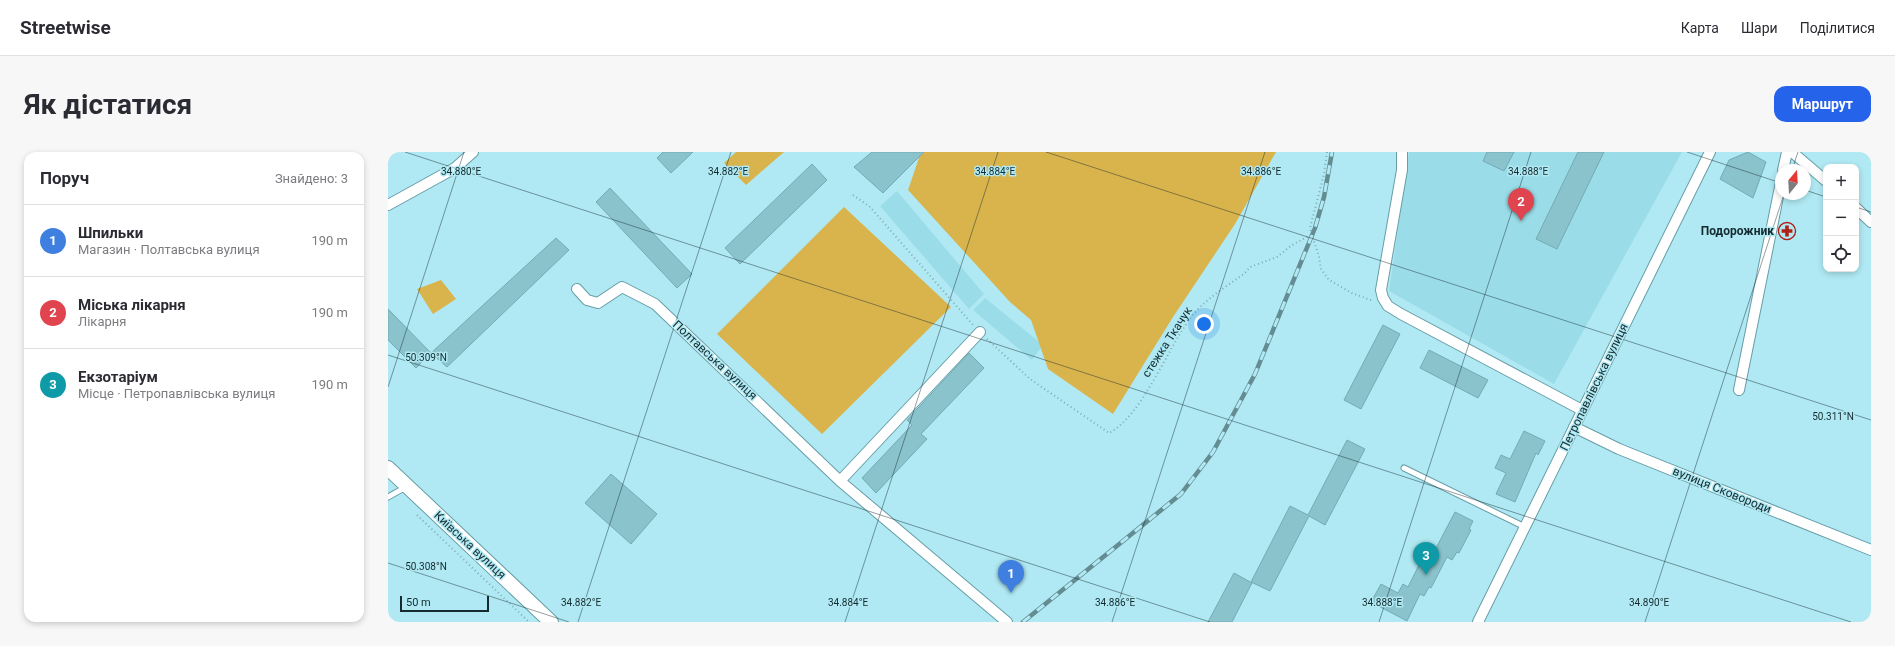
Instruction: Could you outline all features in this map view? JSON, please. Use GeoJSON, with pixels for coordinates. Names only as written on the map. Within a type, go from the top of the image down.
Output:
{"type":"FeatureCollection","features":[{"type":"Feature","properties":{"kind":"main road","name":"Київська вулиця"},"geometry":{"type":"LineString","coordinates":[[388,468],[551,622]]}},
{"type":"Feature","properties":{"kind":"street"},"geometry":{"type":"LineString","coordinates":[[388,205],[455,168],[473,152]]}},
{"type":"Feature","properties":{"kind":"street"},"geometry":{"type":"LineString","coordinates":[[1402,152],[1402,170],[1381,290],[1386,303],[1401,314],[1582,410]]}},
{"type":"Feature","properties":{"kind":"street","name":"Петропавлівська вулиця"},"geometry":{"type":"LineString","coordinates":[[1478,622],[1710,152]]}},
{"type":"Feature","properties":{"kind":"street"},"geometry":{"type":"LineString","coordinates":[[1784,164],[1787,152]]}},
{"type":"Feature","properties":{"kind":"street"},"geometry":{"type":"LineString","coordinates":[[1792,152],[1823,178]]}},
{"type":"Feature","properties":{"kind":"street"},"geometry":{"type":"LineString","coordinates":[[1739,390],[1777,200]]}},
{"type":"Feature","properties":{"kind":"street"},"geometry":{"type":"LineString","coordinates":[[1859,211],[1871,222]]}},
{"type":"Feature","properties":{"kind":"street","name":"Полтавська вулиця"},"geometry":{"type":"LineString","coordinates":[[577,289],[587,300],[598,303],[622,287],[655,304],[840,481],[1007,622]]}},
{"type":"Feature","properties":{"kind":"street"},"geometry":{"type":"LineString","coordinates":[[840,481],[980,332]]}},
{"type":"Feature","properties":{"kind":"street","name":"вулиця Сковороди"},"geometry":{"type":"LineString","coordinates":[[1574,427],[1619,449],[1871,550]]}},
{"type":"Feature","properties":{"kind":"lane"},"geometry":{"type":"LineString","coordinates":[[1404,468],[1525,527]]}},
{"type":"Feature","properties":{"kind":"lane"},"geometry":{"type":"LineString","coordinates":[[388,497],[407,486]]}},
{"type":"Feature","properties":{"kind":"path"},"geometry":{"type":"LineString","coordinates":[[1327,152],[1324,174],[1310,228],[1311,235],[1320,257],[1321,269],[1329,280],[1359,296],[1373,302],[1386,303]]}},
{"type":"Feature","properties":{"kind":"path"},"geometry":{"type":"LineString","coordinates":[[853,195],[870,207],[980,332]]}},
{"type":"Feature","properties":{"kind":"path","name":"стежка Ткачук"},"geometry":{"type":"LineString","coordinates":[[980,332],[1030,379],[1109,433],[1134,412],[1189,319],[1202,305],[1245,273],[1250,267],[1277,257],[1292,245],[1311,235]]}},
{"type":"Feature","properties":{"kind":"path"},"geometry":{"type":"LineString","coordinates":[[417,515],[529,622]]}},
{"type":"Feature","properties":{"kind":"shaded area"},"geometry":{"type":"Polygon","coordinates":[[[736,152],[784,152],[746,185],[724,163],[736,152]]]}},
{"type":"Feature","properties":{"kind":"shaded area"},"geometry":{"type":"Polygon","coordinates":[[[921,152],[1276,152],[1235,224],[1173,317],[1113,414],[1048,369],[1031,320],[1010,302],[908,190],[921,152]]]}},
{"type":"Feature","properties":{"kind":"shaded area"},"geometry":{"type":"Polygon","coordinates":[[[1409,152],[1682,152],[1554,384],[1389,291],[1409,152]]]}},
{"type":"Feature","properties":{"kind":"shaded area"},"geometry":{"type":"Polygon","coordinates":[[[897,191],[984,294],[969,309],[880,206],[897,191]]]}},
{"type":"Feature","properties":{"kind":"shaded area"},"geometry":{"type":"Polygon","coordinates":[[[844,207],[951,307],[822,434],[717,334],[844,207]]]}},
{"type":"Feature","properties":{"kind":"shaded area"},"geometry":{"type":"Polygon","coordinates":[[[441,280],[456,299],[433,314],[417,289],[441,280]]]}},
{"type":"Feature","properties":{"kind":"shaded area"},"geometry":{"type":"Polygon","coordinates":[[[985,298],[1043,345],[1032,360],[973,310],[985,298]]]}},
{"type":"Feature","properties":{"kind":"building"},"geometry":{"type":"Polygon","coordinates":[[[663,152],[693,152],[671,173],[657,158],[663,152]]]}},
{"type":"Feature","properties":{"kind":"building"},"geometry":{"type":"Polygon","coordinates":[[[872,152],[924,152],[883,193],[854,167],[872,152]]]}},
{"type":"Feature","properties":{"kind":"building"},"geometry":{"type":"Polygon","coordinates":[[[1487,152],[1514,152],[1504,171],[1483,161],[1487,152]]]}},
{"type":"Feature","properties":{"kind":"building"},"geometry":{"type":"Polygon","coordinates":[[[1578,152],[1604,152],[1557,249],[1536,239],[1578,152]]]}},
{"type":"Feature","properties":{"kind":"building"},"geometry":{"type":"Polygon","coordinates":[[[1748,152],[1766,162],[1753,198],[1720,179],[1729,160],[1748,152]]]}},
{"type":"Feature","properties":{"kind":"building"},"geometry":{"type":"Polygon","coordinates":[[[812,164],[827,180],[740,264],[725,248],[812,164]]]}},
{"type":"Feature","properties":{"kind":"building"},"geometry":{"type":"Polygon","coordinates":[[[610,188],[692,274],[677,288],[596,202],[610,188]]]}},
{"type":"Feature","properties":{"kind":"building"},"geometry":{"type":"Polygon","coordinates":[[[556,238],[569,250],[447,367],[431,353],[556,238]]]}},
{"type":"Feature","properties":{"kind":"building"},"geometry":{"type":"Polygon","coordinates":[[[388,309],[431,353],[416,368],[388,340],[388,309]]]}},
{"type":"Feature","properties":{"kind":"building"},"geometry":{"type":"Polygon","coordinates":[[[1383,325],[1400,334],[1361,409],[1344,400],[1383,325]]]}},
{"type":"Feature","properties":{"kind":"building"},"geometry":{"type":"Polygon","coordinates":[[[1429,350],[1488,380],[1478,398],[1420,368],[1429,350]]]}},
{"type":"Feature","properties":{"kind":"building"},"geometry":{"type":"Polygon","coordinates":[[[969,353],[984,368],[921,434],[927,439],[876,493],[862,478],[912,425],[907,420],[969,353]]]}},
{"type":"Feature","properties":{"kind":"building"},"geometry":{"type":"Polygon","coordinates":[[[1524,431],[1545,441],[1538,455],[1536,453],[1515,502],[1496,494],[1506,473],[1495,468],[1501,455],[1510,459],[1524,431]]]}},
{"type":"Feature","properties":{"kind":"building"},"geometry":{"type":"Polygon","coordinates":[[[1347,440],[1365,449],[1325,525],[1309,516],[1270,591],[1251,582],[1290,506],[1308,515],[1347,440]]]}},
{"type":"Feature","properties":{"kind":"building"},"geometry":{"type":"Polygon","coordinates":[[[611,474],[657,514],[631,544],[585,503],[611,474]]]}},
{"type":"Feature","properties":{"kind":"building"},"geometry":{"type":"Polygon","coordinates":[[[1455,512],[1473,521],[1469,529],[1471,530],[1459,553],[1457,552],[1452,560],[1447,557],[1431,588],[1429,587],[1424,596],[1420,594],[1407,621],[1371,602],[1381,584],[1398,593],[1403,584],[1408,587],[1428,547],[1435,550],[1455,512]]]}},
{"type":"Feature","properties":{"kind":"building"},"geometry":{"type":"Polygon","coordinates":[[[1234,573],[1252,583],[1232,622],[1208,622],[1234,573]]]}},
{"type":"Feature","properties":{"kind":"railway"},"geometry":{"type":"LineString","coordinates":[[1023,622],[1181,494],[1213,452],[1255,374],[1315,228],[1324,197],[1332,152]]}},
{"type":"Feature","properties":{"kind":"place","name":"Міська лікарня"},"geometry":{"type":"Point","coordinates":[1521,221]}},
{"type":"Feature","properties":{"kind":"place","name":"Подорожник"},"geometry":{"type":"Point","coordinates":[1787,231]}},
{"type":"Feature","properties":{"kind":"place","name":"Екзотаріум"},"geometry":{"type":"Point","coordinates":[1426,575]}},
{"type":"Feature","properties":{"kind":"place","name":"Шпильки"},"geometry":{"type":"Point","coordinates":[1011,593]}}]}
